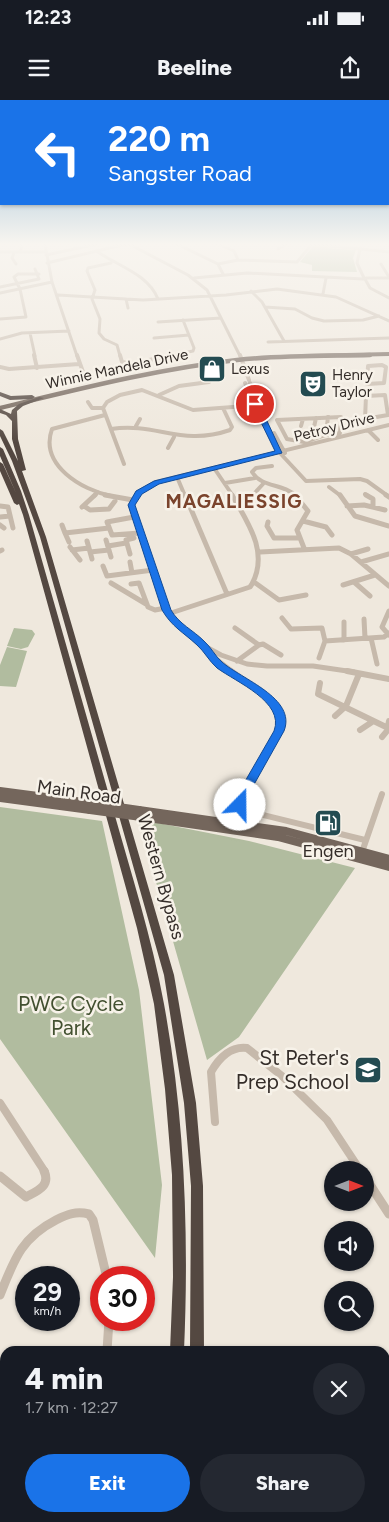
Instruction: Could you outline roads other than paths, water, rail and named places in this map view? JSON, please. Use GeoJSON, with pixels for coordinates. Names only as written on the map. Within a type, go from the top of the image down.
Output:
{"type":"FeatureCollection","features":[{"type":"Feature","properties":{"kind":"highway"},"geometry":{"type":"LineString","coordinates":[[0,394],[10,398],[32,397]]}},
{"type":"Feature","properties":{"kind":"highway"},"geometry":{"type":"LineString","coordinates":[[37,537],[15,439],[14,420],[17,408],[41,398]]}},
{"type":"Feature","properties":{"kind":"highway"},"geometry":{"type":"LineString","coordinates":[[0,408],[14,420]]}},
{"type":"Feature","properties":{"kind":"highway","name":"Western Bypass"},"geometry":{"type":"LineString","coordinates":[[0,431],[15,461],[171,983],[190,1103],[197,1186],[197,1346]]}},
{"type":"Feature","properties":{"kind":"highway","name":"Western Bypass"},"geometry":{"type":"LineString","coordinates":[[0,449],[37,537],[142,928],[159,1004],[171,1089],[178,1175],[179,1277],[177,1346]]}},
{"type":"Feature","properties":{"kind":"highway"},"geometry":{"type":"LineString","coordinates":[[0,464],[37,537]]}},
{"type":"Feature","properties":{"kind":"main road","name":"Winnie Mandela Drive"},"geometry":{"type":"LineString","coordinates":[[0,408],[32,397],[114,377],[196,362],[292,352],[389,353]]}},
{"type":"Feature","properties":{"kind":"main road","name":"Winnie Mandela Drive"},"geometry":{"type":"LineString","coordinates":[[0,408],[116,380],[238,357],[389,353]]}},
{"type":"Feature","properties":{"kind":"main road"},"geometry":{"type":"LineString","coordinates":[[220,361],[232,362],[241,366],[252,359],[274,356]]}},
{"type":"Feature","properties":{"kind":"main road","name":"Main Road"},"geometry":{"type":"LineString","coordinates":[[0,791],[90,807]]}},
{"type":"Feature","properties":{"kind":"main road","name":"Main Road"},"geometry":{"type":"LineString","coordinates":[[0,798],[140,813],[255,832],[361,855],[389,859]]}},
{"type":"Feature","properties":{"kind":"main road","name":"Main Road"},"geometry":{"type":"LineString","coordinates":[[361,855],[389,867]]}},
{"type":"Feature","properties":{"kind":"street"},"geometry":{"type":"LineString","coordinates":[[0,319],[26,317],[25,310]]}},
{"type":"Feature","properties":{"kind":"street"},"geometry":{"type":"LineString","coordinates":[[63,310],[83,372]]}},
{"type":"Feature","properties":{"kind":"street"},"geometry":{"type":"LineString","coordinates":[[97,310],[100,318],[99,333],[104,339],[117,345],[122,362],[134,364],[192,352],[194,350],[183,320]]}},
{"type":"Feature","properties":{"kind":"street"},"geometry":{"type":"LineString","coordinates":[[218,310],[238,357],[244,382],[281,451],[306,481],[328,481],[332,479],[364,480],[389,497]]}},
{"type":"Feature","properties":{"kind":"street"},"geometry":{"type":"LineString","coordinates":[[267,310],[284,341]]}},
{"type":"Feature","properties":{"kind":"street"},"geometry":{"type":"LineString","coordinates":[[299,310],[312,318],[324,321],[363,320],[379,316]]}},
{"type":"Feature","properties":{"kind":"street"},"geometry":{"type":"LineString","coordinates":[[367,310],[389,321]]}},
{"type":"Feature","properties":{"kind":"street"},"geometry":{"type":"LineString","coordinates":[[158,322],[221,318]]}},
{"type":"Feature","properties":{"kind":"street"},"geometry":{"type":"LineString","coordinates":[[0,339],[30,332],[69,331]]}},
{"type":"Feature","properties":{"kind":"street"},"geometry":{"type":"LineString","coordinates":[[30,332],[37,368]]}},
{"type":"Feature","properties":{"kind":"street"},"geometry":{"type":"LineString","coordinates":[[154,338],[189,335]]}},
{"type":"Feature","properties":{"kind":"street"},"geometry":{"type":"LineString","coordinates":[[268,342],[389,338]]}},
{"type":"Feature","properties":{"kind":"street"},"geometry":{"type":"LineString","coordinates":[[0,367],[9,369],[37,368],[79,364]]}},
{"type":"Feature","properties":{"kind":"street"},"geometry":{"type":"LineString","coordinates":[[384,365],[387,374],[384,384],[366,384],[368,366],[384,365]]}},
{"type":"Feature","properties":{"kind":"street"},"geometry":{"type":"LineString","coordinates":[[241,366],[249,381],[256,405]]}},
{"type":"Feature","properties":{"kind":"street"},"geometry":{"type":"LineString","coordinates":[[244,382],[249,381]]}},
{"type":"Feature","properties":{"kind":"street"},"geometry":{"type":"LineString","coordinates":[[159,395],[179,386],[209,382]]}},
{"type":"Feature","properties":{"kind":"street"},"geometry":{"type":"LineString","coordinates":[[124,464],[103,408],[107,402],[120,395],[137,390],[146,390],[190,410],[256,405]]}},
{"type":"Feature","properties":{"kind":"street"},"geometry":{"type":"LineString","coordinates":[[384,395],[388,403],[388,415],[365,419],[366,396],[384,395]]}},
{"type":"Feature","properties":{"kind":"street"},"geometry":{"type":"LineString","coordinates":[[88,402],[92,408],[103,408]]}},
{"type":"Feature","properties":{"kind":"street"},"geometry":{"type":"LineString","coordinates":[[111,429],[136,426],[174,437],[196,438],[230,430],[232,427],[223,408]]}},
{"type":"Feature","properties":{"kind":"street"},"geometry":{"type":"LineString","coordinates":[[105,415],[54,428],[50,433],[51,450],[62,472],[77,485],[133,500],[132,509],[134,517],[168,614],[177,626],[201,643],[237,661],[267,666],[318,666],[389,679]]}},
{"type":"Feature","properties":{"kind":"street"},"geometry":{"type":"LineString","coordinates":[[328,417],[328,436]]}},
{"type":"Feature","properties":{"kind":"street"},"geometry":{"type":"LineString","coordinates":[[301,426],[303,418]]}},
{"type":"Feature","properties":{"kind":"street"},"geometry":{"type":"LineString","coordinates":[[314,427],[316,418]]}},
{"type":"Feature","properties":{"kind":"street"},"geometry":{"type":"LineString","coordinates":[[316,418],[342,418],[340,433],[304,442],[286,439],[277,420],[316,418]]}},
{"type":"Feature","properties":{"kind":"street"},"geometry":{"type":"LineString","coordinates":[[136,426],[140,419]]}},
{"type":"Feature","properties":{"kind":"street"},"geometry":{"type":"LineString","coordinates":[[289,419],[289,425]]}},
{"type":"Feature","properties":{"kind":"street","name":"Petroy Drive"},"geometry":{"type":"LineString","coordinates":[[133,500],[148,486],[177,477],[281,451],[328,436],[389,425]]}},
{"type":"Feature","properties":{"kind":"street"},"geometry":{"type":"LineString","coordinates":[[368,430],[378,440]]}},
{"type":"Feature","properties":{"kind":"street"},"geometry":{"type":"LineString","coordinates":[[168,448],[174,437]]}},
{"type":"Feature","properties":{"kind":"street"},"geometry":{"type":"LineString","coordinates":[[272,466],[253,469],[255,478],[262,484],[292,492],[308,512],[297,530],[304,548]]}},
{"type":"Feature","properties":{"kind":"street"},"geometry":{"type":"LineString","coordinates":[[168,614],[250,587],[254,582],[260,552],[225,483],[214,468]]}},
{"type":"Feature","properties":{"kind":"street"},"geometry":{"type":"LineString","coordinates":[[177,477],[227,594]]}},
{"type":"Feature","properties":{"kind":"street"},"geometry":{"type":"LineString","coordinates":[[225,483],[255,478]]}},
{"type":"Feature","properties":{"kind":"street"},"geometry":{"type":"LineString","coordinates":[[250,498],[262,484]]}},
{"type":"Feature","properties":{"kind":"street"},"geometry":{"type":"LineString","coordinates":[[329,487],[338,493],[357,517],[389,526]]}},
{"type":"Feature","properties":{"kind":"street"},"geometry":{"type":"LineString","coordinates":[[98,492],[83,506],[90,510],[108,509],[115,501]]}},
{"type":"Feature","properties":{"kind":"street"},"geometry":{"type":"LineString","coordinates":[[366,494],[373,499],[374,506]]}},
{"type":"Feature","properties":{"kind":"street"},"geometry":{"type":"LineString","coordinates":[[385,510],[389,505]]}},
{"type":"Feature","properties":{"kind":"street"},"geometry":{"type":"LineString","coordinates":[[0,506],[7,506],[13,528]]}},
{"type":"Feature","properties":{"kind":"street"},"geometry":{"type":"LineString","coordinates":[[347,506],[374,506],[385,510],[389,516]]}},
{"type":"Feature","properties":{"kind":"street"},"geometry":{"type":"LineString","coordinates":[[0,517],[10,516]]}},
{"type":"Feature","properties":{"kind":"street"},"geometry":{"type":"LineString","coordinates":[[134,517],[108,521],[109,528],[114,536],[141,535]]}},
{"type":"Feature","properties":{"kind":"street"},"geometry":{"type":"LineString","coordinates":[[303,521],[326,527],[332,535]]}},
{"type":"Feature","properties":{"kind":"street"},"geometry":{"type":"LineString","coordinates":[[268,522],[267,526],[274,538],[300,538]]}},
{"type":"Feature","properties":{"kind":"street"},"geometry":{"type":"LineString","coordinates":[[62,525],[70,546],[80,560]]}},
{"type":"Feature","properties":{"kind":"street"},"geometry":{"type":"LineString","coordinates":[[65,534],[109,528]]}},
{"type":"Feature","properties":{"kind":"street"},"geometry":{"type":"LineString","coordinates":[[126,543],[127,539],[141,535]]}},
{"type":"Feature","properties":{"kind":"street"},"geometry":{"type":"LineString","coordinates":[[88,542],[92,559]]}},
{"type":"Feature","properties":{"kind":"street"},"geometry":{"type":"LineString","coordinates":[[70,546],[90,550],[126,543]]}},
{"type":"Feature","properties":{"kind":"street"},"geometry":{"type":"LineString","coordinates":[[126,543],[130,554]]}},
{"type":"Feature","properties":{"kind":"street"},"geometry":{"type":"LineString","coordinates":[[108,545],[111,557]]}},
{"type":"Feature","properties":{"kind":"street"},"geometry":{"type":"LineString","coordinates":[[260,552],[332,547],[344,550],[389,586]]}},
{"type":"Feature","properties":{"kind":"street"},"geometry":{"type":"LineString","coordinates":[[351,554],[368,549]]}},
{"type":"Feature","properties":{"kind":"street"},"geometry":{"type":"LineString","coordinates":[[361,562],[389,554]]}},
{"type":"Feature","properties":{"kind":"street"},"geometry":{"type":"LineString","coordinates":[[130,562],[132,573]]}},
{"type":"Feature","properties":{"kind":"street"},"geometry":{"type":"LineString","coordinates":[[103,566],[107,576],[153,570]]}},
{"type":"Feature","properties":{"kind":"street"},"geometry":{"type":"LineString","coordinates":[[343,585],[375,575]]}},
{"type":"Feature","properties":{"kind":"street"},"geometry":{"type":"LineString","coordinates":[[254,582],[277,600],[306,595]]}},
{"type":"Feature","properties":{"kind":"street"},"geometry":{"type":"LineString","coordinates":[[354,582],[370,596]]}},
{"type":"Feature","properties":{"kind":"street"},"geometry":{"type":"LineString","coordinates":[[111,583],[152,609],[166,608]]}},
{"type":"Feature","properties":{"kind":"street"},"geometry":{"type":"LineString","coordinates":[[142,591],[146,604]]}},
{"type":"Feature","properties":{"kind":"street"},"geometry":{"type":"LineString","coordinates":[[325,641],[384,637],[389,634],[382,627],[389,611]]}},
{"type":"Feature","properties":{"kind":"street"},"geometry":{"type":"LineString","coordinates":[[282,618],[291,629],[321,628],[325,641],[319,658]]}},
{"type":"Feature","properties":{"kind":"street"},"geometry":{"type":"LineString","coordinates":[[364,619],[377,664]]}},
{"type":"Feature","properties":{"kind":"street"},"geometry":{"type":"LineString","coordinates":[[344,622],[344,640]]}},
{"type":"Feature","properties":{"kind":"street"},"geometry":{"type":"LineString","coordinates":[[235,628],[259,645]]}},
{"type":"Feature","properties":{"kind":"street"},"geometry":{"type":"LineString","coordinates":[[201,643],[219,664],[268,697],[282,718],[279,731],[242,797],[242,807],[247,811],[365,840]]}},
{"type":"Feature","properties":{"kind":"street"},"geometry":{"type":"LineString","coordinates":[[237,661],[259,645],[264,644],[281,655]]}},
{"type":"Feature","properties":{"kind":"street"},"geometry":{"type":"LineString","coordinates":[[335,716],[346,706],[358,674]]}},
{"type":"Feature","properties":{"kind":"street"},"geometry":{"type":"LineString","coordinates":[[320,683],[317,694],[346,706],[372,722],[388,724],[387,731],[382,737]]}},
{"type":"Feature","properties":{"kind":"street"},"geometry":{"type":"LineString","coordinates":[[360,730],[372,722]]}},
{"type":"Feature","properties":{"kind":"street"},"geometry":{"type":"LineString","coordinates":[[361,855],[382,794]]}},
{"type":"Feature","properties":{"kind":"street"},"geometry":{"type":"LineString","coordinates":[[215,1122],[213,1068],[232,1049],[238,1047],[248,1048],[282,1076],[327,1120],[354,1161]]}},
{"type":"Feature","properties":{"kind":"street"},"geometry":{"type":"LineString","coordinates":[[0,1103],[46,1174],[47,1179],[42,1189],[26,1197],[0,1176]]}},
{"type":"Feature","properties":{"kind":"street"},"geometry":{"type":"LineString","coordinates":[[374,1191],[389,1214]]}},
{"type":"Feature","properties":{"kind":"street"},"geometry":{"type":"LineString","coordinates":[[0,1295],[3,1277],[22,1243],[29,1236],[76,1211],[89,1214],[93,1220],[104,1266]]}},
{"type":"Feature","properties":{"kind":"street"},"geometry":{"type":"LineString","coordinates":[[107,1346],[108,1331]]}},
{"type":"Feature","properties":{"kind":"place","name":"Lexus"},"geometry":{"type":"Point","coordinates":[212,369]}},
{"type":"Feature","properties":{"kind":"place","name":"Henry Taylor"},"geometry":{"type":"Point","coordinates":[313,384]}},
{"type":"Feature","properties":{"kind":"place","name":"Engen"},"geometry":{"type":"Point","coordinates":[328,823]}},
{"type":"Feature","properties":{"kind":"place","name":"St Peter's Prep School"},"geometry":{"type":"Point","coordinates":[368,1070]}},
{"type":"Feature","properties":{"kind":"district","name":"MAGALIESSIG"},"geometry":{"type":"Point","coordinates":[234,501]}},
{"type":"Feature","properties":{"kind":"park label","name":"PWC Cycle Park"},"geometry":{"type":"Point","coordinates":[71,1016]}}]}
